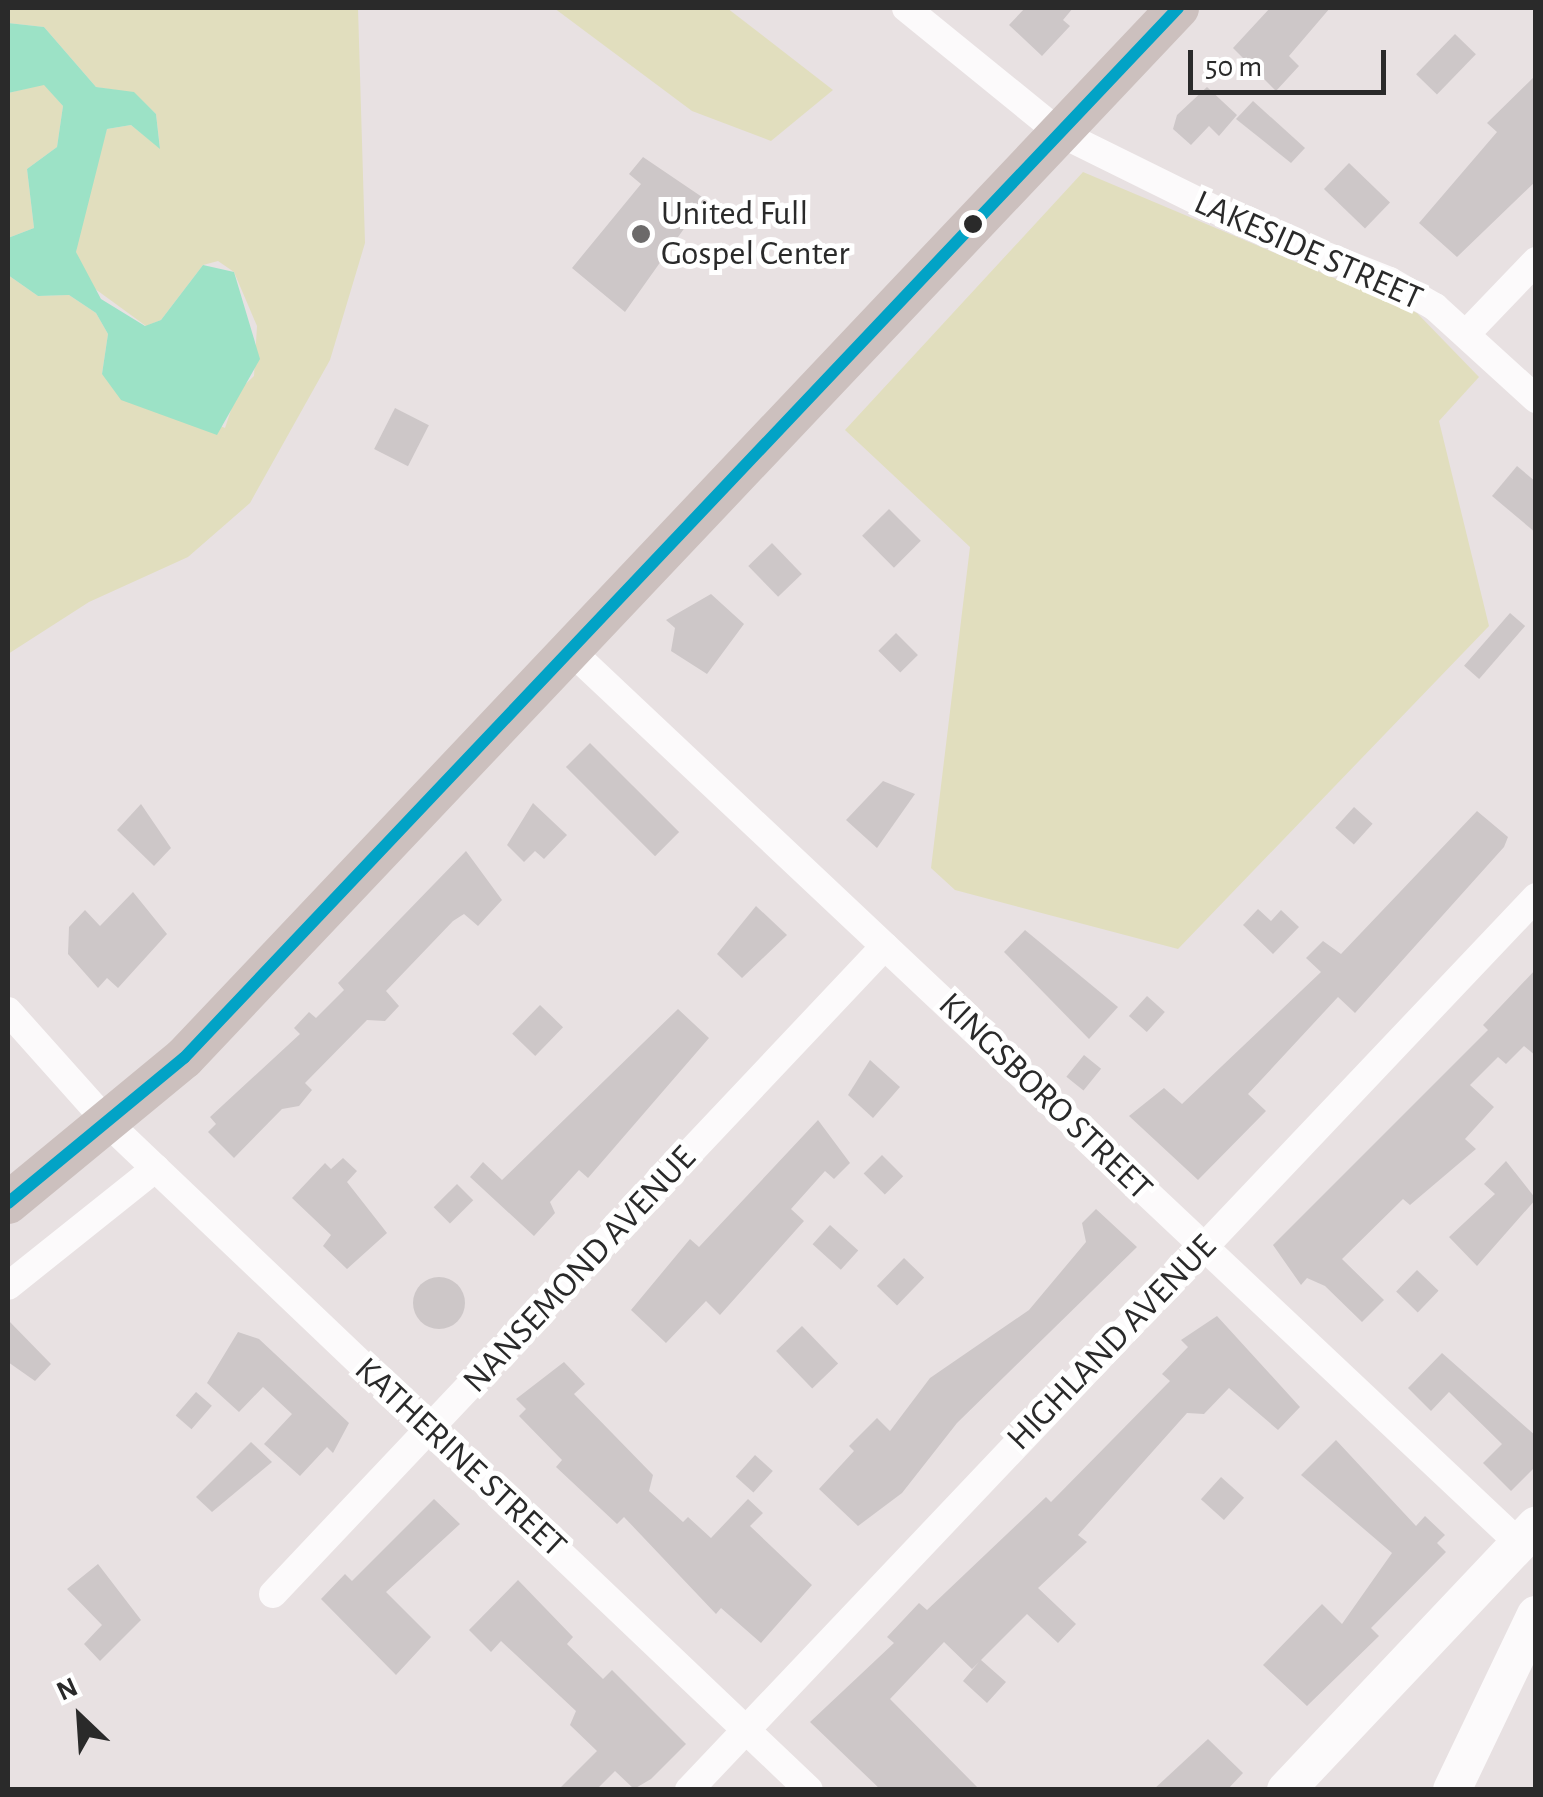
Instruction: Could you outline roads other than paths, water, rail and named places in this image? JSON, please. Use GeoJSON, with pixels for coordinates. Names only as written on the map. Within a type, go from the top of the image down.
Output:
{"type":"FeatureCollection","features":[{"type":"Feature","properties":{"kind":"main road"},"geometry":{"type":"LineString","coordinates":[[8,1203],[111,1126],[571,651],[1178,8]]}},
{"type":"Feature","properties":{"kind":"main road"},"geometry":{"type":"LineString","coordinates":[[1286,1790],[1527,1534]]}},
{"type":"Feature","properties":{"kind":"main road"},"geometry":{"type":"LineString","coordinates":[[1452,1790],[1536,1615]]}},
{"type":"Feature","properties":{"kind":"street","name":"LAKESIDE STREET"},"geometry":{"type":"LineString","coordinates":[[906,8],[1060,133],[1240,222],[1390,281],[1466,334],[1536,399]]}},
{"type":"Feature","properties":{"kind":"street"},"geometry":{"type":"LineString","coordinates":[[1466,334],[1536,261]]}},
{"type":"Feature","properties":{"kind":"street","name":"KINGSBORO STREET"},"geometry":{"type":"LineString","coordinates":[[571,651],[1203,1248],[1527,1534]]}},
{"type":"Feature","properties":{"kind":"street","name":"HIGHLAND AVENUE"},"geometry":{"type":"LineString","coordinates":[[689,1790],[1536,897]]}},
{"type":"Feature","properties":{"kind":"street","name":"NANSEMOND AVENUE"},"geometry":{"type":"LineString","coordinates":[[273,1594],[886,946]]}},
{"type":"Feature","properties":{"kind":"street","name":"KATHERINE STREET"},"geometry":{"type":"LineString","coordinates":[[8,1012],[111,1126],[810,1790]]}},
{"type":"Feature","properties":{"kind":"street"},"geometry":{"type":"LineString","coordinates":[[8,1286],[156,1168]]}},
{"type":"Feature","properties":{"kind":"place","name":"United Full Gospel Center"},"geometry":{"type":"Point","coordinates":[641,234]}}]}
